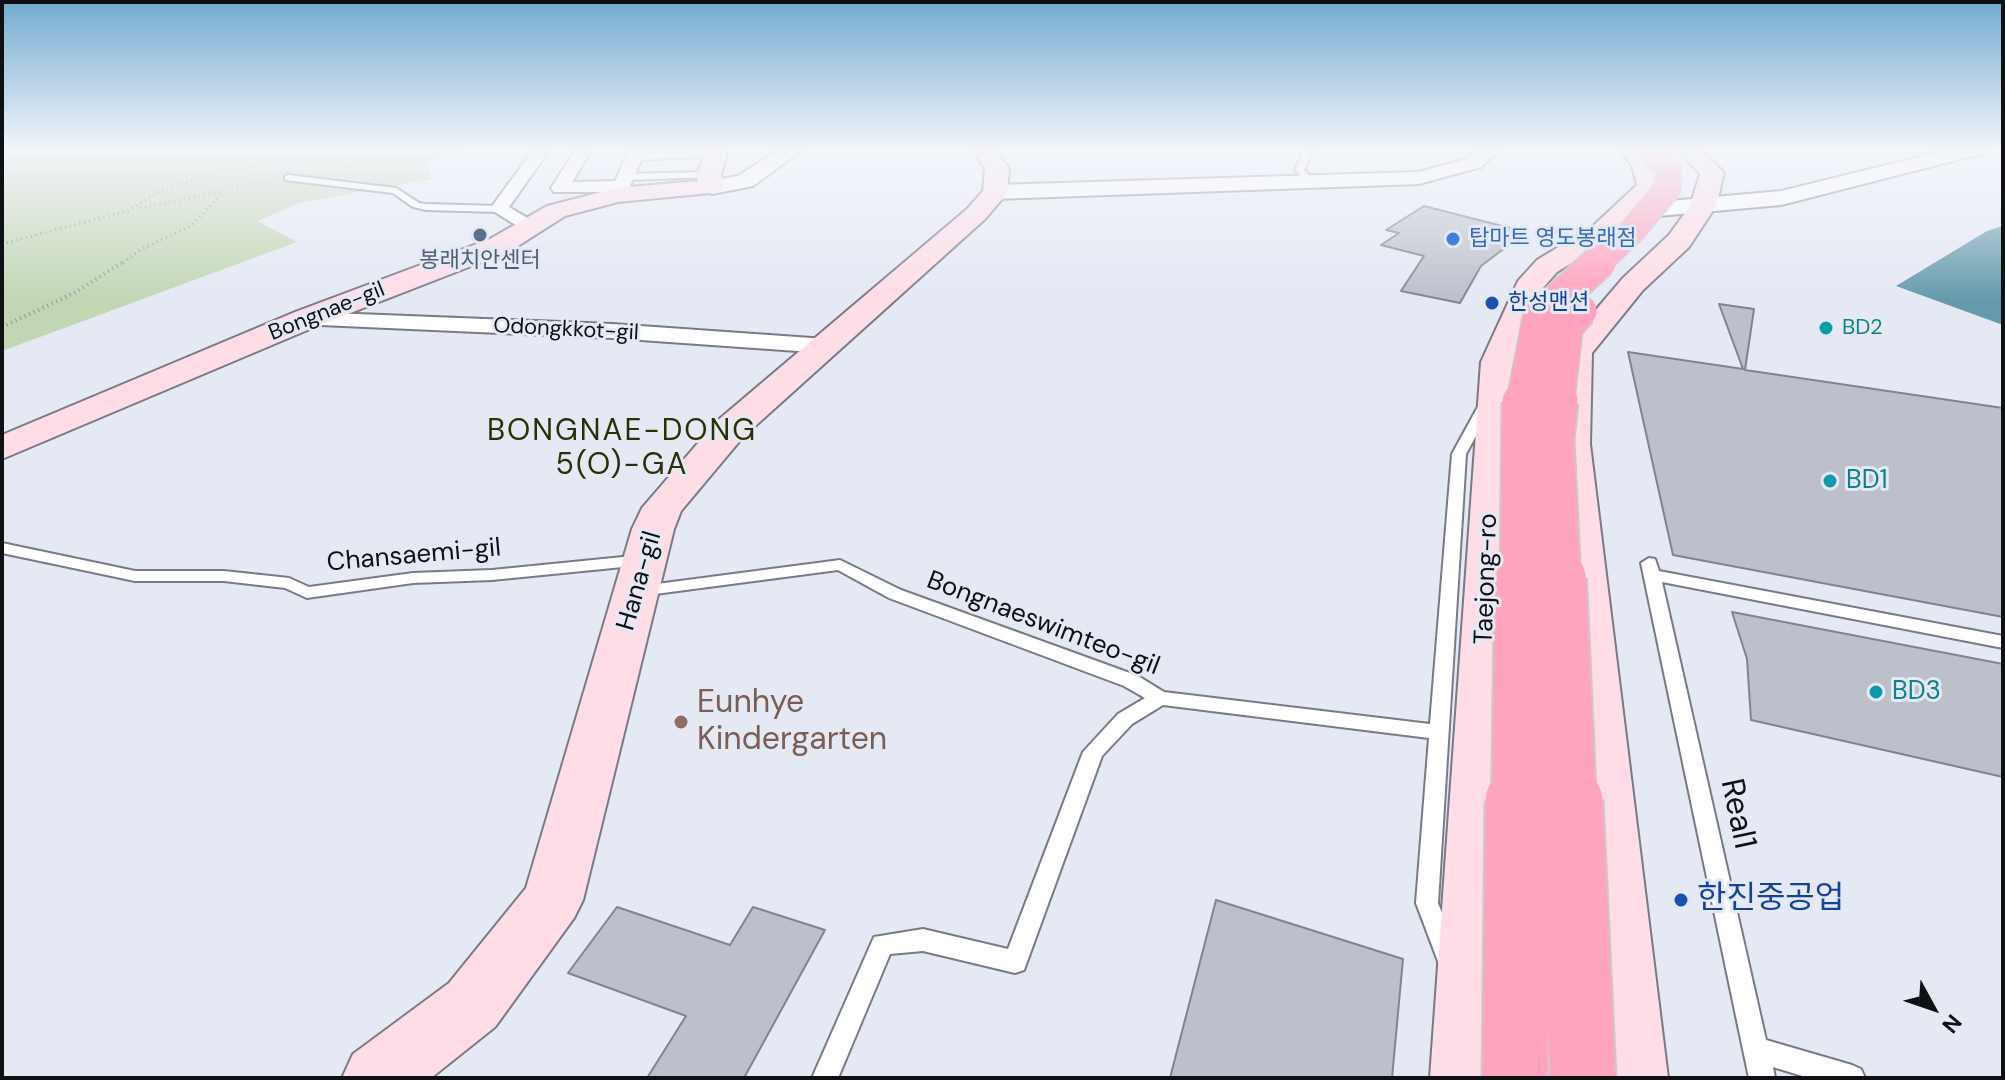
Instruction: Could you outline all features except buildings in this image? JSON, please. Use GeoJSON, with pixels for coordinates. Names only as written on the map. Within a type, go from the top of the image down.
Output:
{"type":"FeatureCollection","features":[{"type":"Feature","properties":{"kind":"highway"},"geometry":{"type":"LineString","coordinates":[[1515,1078],[1523,398],[1540,316],[1632,231],[1658,199]]}},
{"type":"Feature","properties":{"kind":"highway"},"geometry":{"type":"LineString","coordinates":[[1583,1078],[1553,439],[1566,327],[1609,279],[1657,236],[1681,199]]}},
{"type":"Feature","properties":{"kind":"main road","name":"Bongnae-gil"},"geometry":{"type":"LineString","coordinates":[[2,448],[306,319],[500,245],[527,226],[586,199]]}},
{"type":"Feature","properties":{"kind":"main road","name":"Hana-gil"},"geometry":{"type":"LineString","coordinates":[[377,1078],[472,1005],[553,900],[662,508],[730,429],[976,214],[989,199]]}},
{"type":"Feature","properties":{"kind":"main road","name":"Taejong-ro"},"geometry":{"type":"LineString","coordinates":[[1465,1078],[1498,362],[1528,287],[1547,266],[1602,232],[1637,199]]}},
{"type":"Feature","properties":{"kind":"main road"},"geometry":{"type":"LineString","coordinates":[[1633,1078],[1571,444],[1576,352],[1633,284],[1679,241],[1693,199]]}},
{"type":"Feature","properties":{"kind":"street"},"geometry":{"type":"LineString","coordinates":[[506,199],[499,209],[527,226]]}},
{"type":"Feature","properties":{"kind":"street"},"geometry":{"type":"LineString","coordinates":[[1625,212],[1652,199]]}},
{"type":"Feature","properties":{"kind":"street","name":"Odongkkot-gil"},"geometry":{"type":"LineString","coordinates":[[306,319],[612,331],[826,346]]}},
{"type":"Feature","properties":{"kind":"lane"},"geometry":{"type":"LineString","coordinates":[[408,199],[426,207],[499,209]]}},
{"type":"Feature","properties":{"kind":"lane"},"geometry":{"type":"LineString","coordinates":[[1468,1011],[1427,903],[1459,454],[1495,388]]}},
{"type":"Feature","properties":{"kind":"lane","name":"Chansaemi-gil"},"geometry":{"type":"LineString","coordinates":[[2,548],[135,576],[224,576],[289,583],[307,593],[413,578],[641,576]]}},
{"type":"Feature","properties":{"kind":"lane","name":"Bongnaeswimteo-gil"},"geometry":{"type":"LineString","coordinates":[[641,576],[840,565],[895,594],[1131,681],[1160,698],[1439,732]]}},
{"type":"Feature","properties":{"kind":"lane","name":"Real1"},"geometry":{"type":"LineString","coordinates":[[1762,1078],[1650,569],[2003,642]]}},
{"type":"Feature","properties":{"kind":"lane"},"geometry":{"type":"LineString","coordinates":[[825,1078],[882,944],[923,940],[1015,962],[1093,752],[1125,719],[1160,698]]}},
{"type":"Feature","properties":{"kind":"lane"},"geometry":{"type":"LineString","coordinates":[[1755,1049],[1852,1078]]}},
{"type":"Feature","properties":{"kind":"path"},"geometry":{"type":"LineString","coordinates":[[127,211],[146,199]]}},
{"type":"Feature","properties":{"kind":"path"},"geometry":{"type":"LineString","coordinates":[[2,244],[127,211],[185,199]]}},
{"type":"Feature","properties":{"kind":"path"},"geometry":{"type":"LineString","coordinates":[[2,327],[74,293],[140,250],[192,225],[215,199]]}},
{"type":"Feature","properties":{"kind":"green space"},"geometry":{"type":"Polygon","coordinates":[[[2,199],[319,199],[299,203],[257,221],[297,242],[2,351],[2,199]]]}},
{"type":"Feature","properties":{"kind":"water"},"geometry":{"type":"Polygon","coordinates":[[[2003,226],[2003,325],[1896,286],[1987,231],[2003,226]]]}},
{"type":"Feature","properties":{"kind":"place","name":"봉래치안센터"},"geometry":{"type":"Point","coordinates":[480,235]}},
{"type":"Feature","properties":{"kind":"place","name":"탑마트 영도봉래점"},"geometry":{"type":"Point","coordinates":[1453,239]}},
{"type":"Feature","properties":{"kind":"place","name":"한성맨션"},"geometry":{"type":"Point","coordinates":[1492,303]}},
{"type":"Feature","properties":{"kind":"place","name":"BD2"},"geometry":{"type":"Point","coordinates":[1826,328]}},
{"type":"Feature","properties":{"kind":"place","name":"BD1"},"geometry":{"type":"Point","coordinates":[1830,481]}},
{"type":"Feature","properties":{"kind":"place","name":"BD3"},"geometry":{"type":"Point","coordinates":[1876,692]}},
{"type":"Feature","properties":{"kind":"place","name":"Eunhye Kindergarten"},"geometry":{"type":"Point","coordinates":[681,722]}},
{"type":"Feature","properties":{"kind":"place","name":"한진중공업"},"geometry":{"type":"Point","coordinates":[1681,900]}},
{"type":"Feature","properties":{"kind":"district","name":"BONGNAE-DONG 5(O)-GA"},"geometry":{"type":"Point","coordinates":[622,449]}}]}
